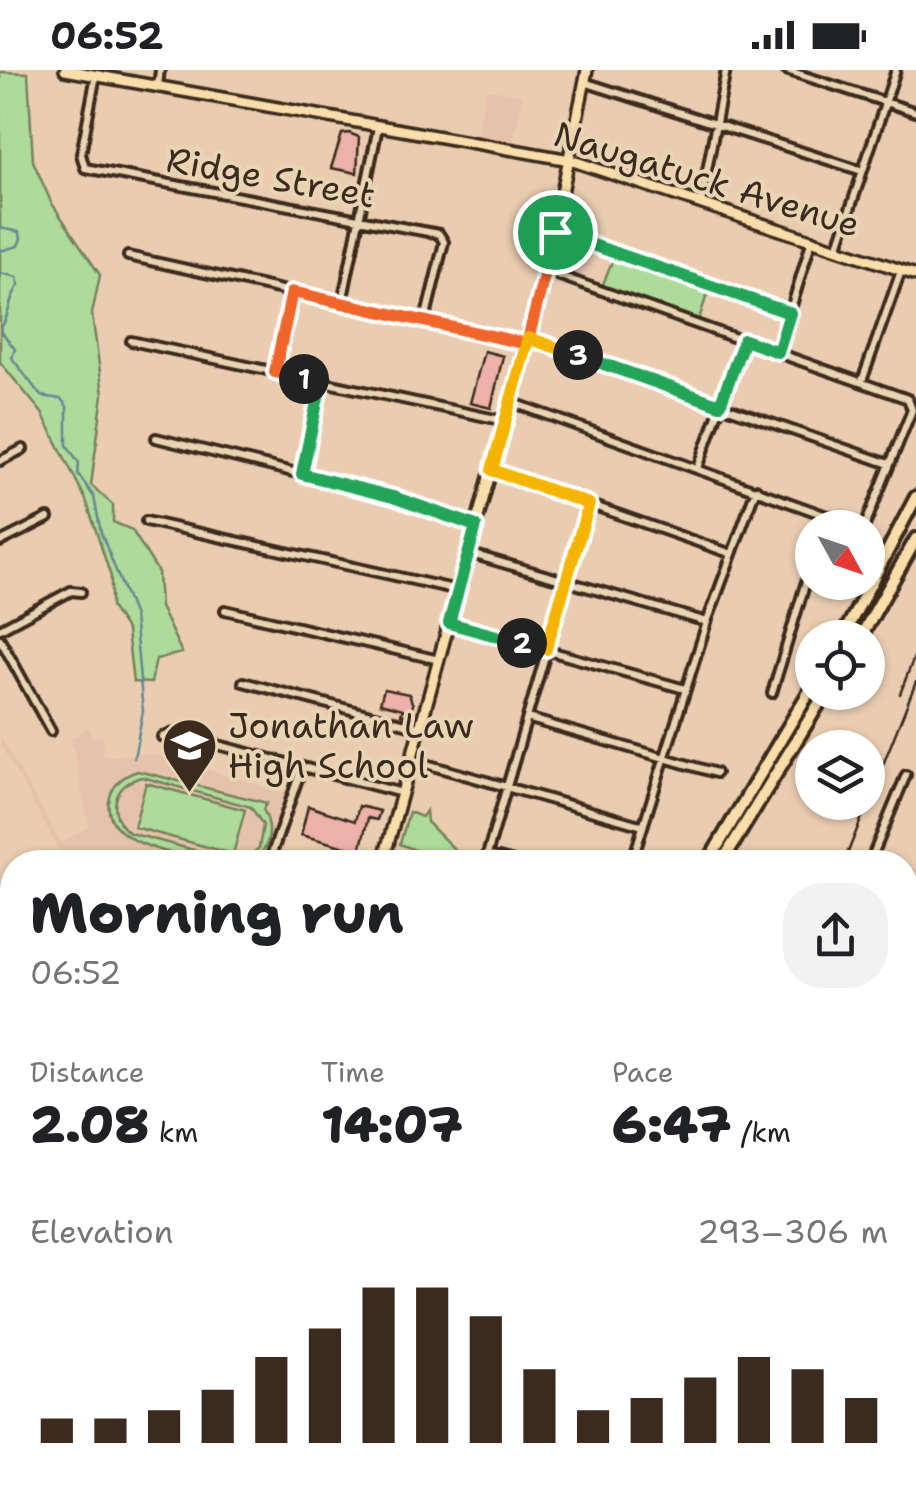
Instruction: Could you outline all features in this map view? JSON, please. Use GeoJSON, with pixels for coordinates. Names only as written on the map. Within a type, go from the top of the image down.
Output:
{"type":"FeatureCollection","features":[{"type":"Feature","properties":{"kind":"highway"},"geometry":{"type":"LineString","coordinates":[[851,620],[916,497]]}},
{"type":"Feature","properties":{"kind":"highway"},"geometry":{"type":"LineString","coordinates":[[870,620],[916,539]]}},
{"type":"Feature","properties":{"kind":"highway"},"geometry":{"type":"LineString","coordinates":[[715,850],[799,710]]}},
{"type":"Feature","properties":{"kind":"highway"},"geometry":{"type":"LineString","coordinates":[[729,850],[815,710]]}},
{"type":"Feature","properties":{"kind":"main road","name":"Naugatuck Avenue"},"geometry":{"type":"LineString","coordinates":[[65,70],[570,160],[812,237],[916,275]]}},
{"type":"Feature","properties":{"kind":"main road"},"geometry":{"type":"LineString","coordinates":[[385,850],[528,341],[555,232],[587,70]]}},
{"type":"Feature","properties":{"kind":"street"},"geometry":{"type":"LineString","coordinates":[[158,86],[160,70]]}},
{"type":"Feature","properties":{"kind":"street"},"geometry":{"type":"LineString","coordinates":[[700,202],[726,70]]}},
{"type":"Feature","properties":{"kind":"street"},"geometry":{"type":"LineString","coordinates":[[786,70],[916,112]]}},
{"type":"Feature","properties":{"kind":"street"},"geometry":{"type":"LineString","coordinates":[[838,246],[896,70]]}},
{"type":"Feature","properties":{"kind":"street","name":"Ridge Street"},"geometry":{"type":"LineString","coordinates":[[91,73],[81,154],[85,168],[432,231],[444,242],[425,320]]}},
{"type":"Feature","properties":{"kind":"street"},"geometry":{"type":"LineString","coordinates":[[584,82],[862,171]]}},
{"type":"Feature","properties":{"kind":"street"},"geometry":{"type":"LineString","coordinates":[[342,303],[378,127]]}},
{"type":"Feature","properties":{"kind":"street"},"geometry":{"type":"LineString","coordinates":[[555,232],[790,313]]}},
{"type":"Feature","properties":{"kind":"street"},"geometry":{"type":"LineString","coordinates":[[778,352],[812,237]]}},
{"type":"Feature","properties":{"kind":"street"},"geometry":{"type":"LineString","coordinates":[[128,256],[528,341],[889,464]]}},
{"type":"Feature","properties":{"kind":"street"},"geometry":{"type":"LineString","coordinates":[[862,381],[902,270]]}},
{"type":"Feature","properties":{"kind":"street"},"geometry":{"type":"LineString","coordinates":[[546,271],[904,397],[912,410],[870,510]]}},
{"type":"Feature","properties":{"kind":"street"},"geometry":{"type":"LineString","coordinates":[[275,372],[292,292]]}},
{"type":"Feature","properties":{"kind":"street"},"geometry":{"type":"LineString","coordinates":[[698,468],[744,340]]}},
{"type":"Feature","properties":{"kind":"street"},"geometry":{"type":"LineString","coordinates":[[132,341],[505,421]]}},
{"type":"Feature","properties":{"kind":"street"},"geometry":{"type":"LineString","coordinates":[[302,474],[321,383]]}},
{"type":"Feature","properties":{"kind":"street"},"geometry":{"type":"LineString","coordinates":[[511,402],[813,510]]}},
{"type":"Feature","properties":{"kind":"street"},"geometry":{"type":"LineString","coordinates":[[156,438],[393,497],[476,526]]}},
{"type":"Feature","properties":{"kind":"street"},"geometry":{"type":"LineString","coordinates":[[0,461],[23,449]]}},
{"type":"Feature","properties":{"kind":"street"},"geometry":{"type":"LineString","coordinates":[[492,470],[732,554]]}},
{"type":"Feature","properties":{"kind":"street"},"geometry":{"type":"LineString","coordinates":[[636,850],[706,622],[756,489]]}},
{"type":"Feature","properties":{"kind":"street"},"geometry":{"type":"LineString","coordinates":[[488,850],[589,504]]}},
{"type":"Feature","properties":{"kind":"street"},"geometry":{"type":"LineString","coordinates":[[0,542],[48,518]]}},
{"type":"Feature","properties":{"kind":"street"},"geometry":{"type":"LineString","coordinates":[[146,520],[458,590]]}},
{"type":"Feature","properties":{"kind":"street"},"geometry":{"type":"LineString","coordinates":[[468,553],[706,622]]}},
{"type":"Feature","properties":{"kind":"street"},"geometry":{"type":"LineString","coordinates":[[0,629],[71,591],[81,592]]}},
{"type":"Feature","properties":{"kind":"street"},"geometry":{"type":"LineString","coordinates":[[772,693],[800,600]]}},
{"type":"Feature","properties":{"kind":"street"},"geometry":{"type":"LineString","coordinates":[[225,610],[439,660]]}},
{"type":"Feature","properties":{"kind":"street"},"geometry":{"type":"LineString","coordinates":[[449,623],[685,689]]}},
{"type":"Feature","properties":{"kind":"street"},"geometry":{"type":"LineString","coordinates":[[0,639],[51,732]]}},
{"type":"Feature","properties":{"kind":"street"},"geometry":{"type":"LineString","coordinates":[[243,682],[420,728]]}},
{"type":"Feature","properties":{"kind":"street"},"geometry":{"type":"LineString","coordinates":[[527,718],[716,773]]}},
{"type":"Feature","properties":{"kind":"street"},"geometry":{"type":"LineString","coordinates":[[162,737],[172,733],[402,793]]}},
{"type":"Feature","properties":{"kind":"street"},"geometry":{"type":"LineString","coordinates":[[412,760],[643,826]]}},
{"type":"Feature","properties":{"kind":"street"},"geometry":{"type":"LineString","coordinates":[[273,850],[302,766]]}},
{"type":"Feature","properties":{"kind":"street"},"geometry":{"type":"LineString","coordinates":[[875,850],[906,774]]}},
{"type":"Feature","properties":{"kind":"shaded area"},"geometry":{"type":"Polygon","coordinates":[[[486,89],[523,95],[513,143],[476,136],[486,89]]]}},
{"type":"Feature","properties":{"kind":"shaded area","name":"Jonathan Law High School"},"geometry":{"type":"Polygon","coordinates":[[[91,727],[91,736],[104,737],[103,756],[154,754],[289,794],[296,772],[301,773],[284,850],[59,850],[0,744],[0,735],[61,843],[89,827],[71,737],[91,727]]]}},
{"type":"Feature","properties":{"kind":"green space"},"geometry":{"type":"Polygon","coordinates":[[[0,72],[28,73],[33,161],[51,202],[100,275],[92,314],[103,394],[91,485],[113,505],[113,522],[132,530],[158,572],[160,607],[182,653],[156,659],[151,683],[133,682],[127,631],[111,607],[111,577],[86,500],[42,413],[0,362],[0,72]]]}},
{"type":"Feature","properties":{"kind":"green space"},"geometry":{"type":"Polygon","coordinates":[[[614,256],[709,289],[698,322],[602,287],[614,256]]]}},
{"type":"Feature","properties":{"kind":"green space"},"geometry":{"type":"Polygon","coordinates":[[[138,771],[267,803],[263,809],[268,824],[266,845],[256,850],[263,825],[251,807],[142,777],[119,793],[115,809],[122,826],[130,833],[194,850],[158,850],[138,842],[120,831],[110,816],[110,797],[120,780],[138,771]]]}},
{"type":"Feature","properties":{"kind":"green space"},"geometry":{"type":"Polygon","coordinates":[[[146,783],[245,810],[234,850],[218,850],[134,827],[146,783]]]}},
{"type":"Feature","properties":{"kind":"green space"},"geometry":{"type":"Polygon","coordinates":[[[426,811],[427,822],[455,850],[415,850],[400,844],[409,812],[422,817],[426,811]]]}},
{"type":"Feature","properties":{"kind":"building"},"geometry":{"type":"Polygon","coordinates":[[[342,134],[359,137],[357,173],[331,168],[342,134]]]}},
{"type":"Feature","properties":{"kind":"building"},"geometry":{"type":"Polygon","coordinates":[[[484,351],[503,356],[491,408],[470,403],[484,351]]]}},
{"type":"Feature","properties":{"kind":"building"},"geometry":{"type":"Polygon","coordinates":[[[384,689],[409,694],[413,705],[409,717],[401,714],[403,709],[380,703],[384,689]]]}},
{"type":"Feature","properties":{"kind":"building"},"geometry":{"type":"Polygon","coordinates":[[[308,806],[355,821],[359,806],[380,811],[377,820],[368,818],[360,850],[301,835],[308,806]]]}},
{"type":"Feature","properties":{"kind":"waterway"},"geometry":{"type":"LineString","coordinates":[[0,228],[19,232],[21,238],[18,246],[0,251]]}},
{"type":"Feature","properties":{"kind":"waterway"},"geometry":{"type":"LineString","coordinates":[[0,273],[17,277],[19,285],[1,328]]}},
{"type":"Feature","properties":{"kind":"waterway"},"geometry":{"type":"LineString","coordinates":[[0,330],[15,349],[12,358],[41,396],[61,399],[67,406],[67,445],[79,463],[78,474],[94,497],[101,533],[134,616],[143,711],[134,758]]}},
{"type":"Feature","properties":{"kind":"railway"},"geometry":{"type":"LineString","coordinates":[[900,694],[916,652]]}},
{"type":"Feature","properties":{"kind":"railway"},"geometry":{"type":"LineString","coordinates":[[849,850],[916,682]]}},
{"type":"Feature","properties":{"kind":"place","name":"Jonathan Law High School"},"geometry":{"type":"Point","coordinates":[189,794]}},
{"type":"Feature","properties":{"kind":"route"},"geometry":{"type":"LineString","coordinates":[[555,232],[546,271],[528,338],[527,344],[292,292],[275,372],[321,383],[302,474],[393,497],[476,526],[449,623],[546,649],[589,504],[492,470],[527,344],[528,338],[720,405],[744,340],[778,352],[790,313],[555,232]]}}]}
